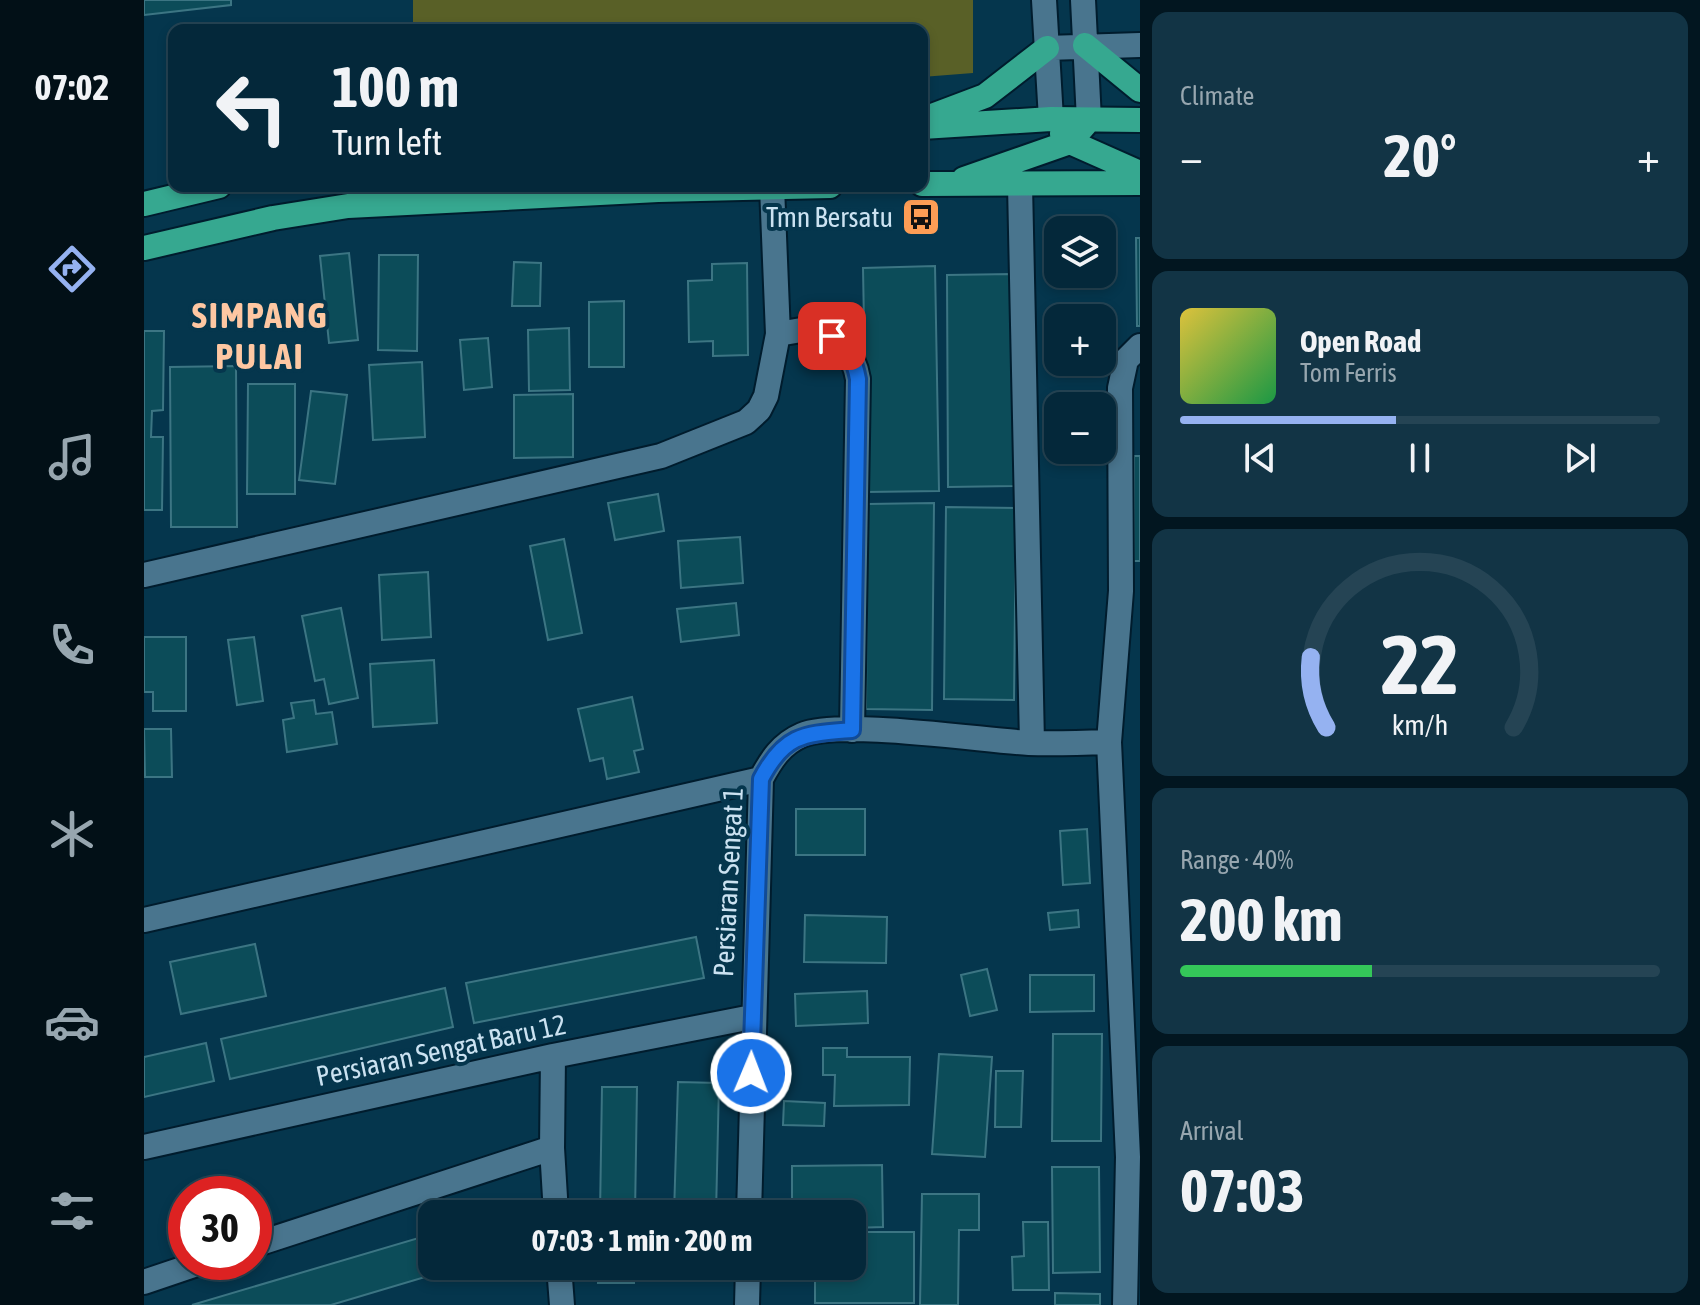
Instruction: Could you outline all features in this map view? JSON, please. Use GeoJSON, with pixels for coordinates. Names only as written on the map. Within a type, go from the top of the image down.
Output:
{"type":"FeatureCollection","features":[{"type":"Feature","properties":{"kind":"highway"},"geometry":{"type":"LineString","coordinates":[[1085,45],[1140,90]]}},
{"type":"Feature","properties":{"kind":"highway"},"geometry":{"type":"LineString","coordinates":[[928,118],[985,96],[1047,48]]}},
{"type":"Feature","properties":{"kind":"highway"},"geometry":{"type":"LineString","coordinates":[[1051,119],[1070,142],[1140,173]]}},
{"type":"Feature","properties":{"kind":"highway"},"geometry":{"type":"LineString","coordinates":[[928,127],[1051,119],[1140,120]]}},
{"type":"Feature","properties":{"kind":"highway"},"geometry":{"type":"LineString","coordinates":[[948,184],[1070,142],[1089,120]]}},
{"type":"Feature","properties":{"kind":"highway"},"geometry":{"type":"LineString","coordinates":[[928,184],[1140,183]]}},
{"type":"Feature","properties":{"kind":"highway"},"geometry":{"type":"LineString","coordinates":[[144,204],[194,192]]}},
{"type":"Feature","properties":{"kind":"highway"},"geometry":{"type":"LineString","coordinates":[[144,248],[273,218],[348,206],[660,192]]}},
{"type":"Feature","properties":{"kind":"street"},"geometry":{"type":"LineString","coordinates":[[1044,0],[1051,119]]}},
{"type":"Feature","properties":{"kind":"street"},"geometry":{"type":"LineString","coordinates":[[1083,0],[1089,120]]}},
{"type":"Feature","properties":{"kind":"street"},"geometry":{"type":"LineString","coordinates":[[1047,48],[1140,45]]}},
{"type":"Feature","properties":{"kind":"street"},"geometry":{"type":"LineString","coordinates":[[1020,185],[1032,743]]}},
{"type":"Feature","properties":{"kind":"street"},"geometry":{"type":"LineString","coordinates":[[144,575],[661,456],[746,422],[759,410],[766,396],[778,334],[772,192]]}},
{"type":"Feature","properties":{"kind":"street"},"geometry":{"type":"LineString","coordinates":[[778,334],[813,328],[847,348],[855,361],[858,379],[852,730]]}},
{"type":"Feature","properties":{"kind":"street"},"geometry":{"type":"LineString","coordinates":[[1125,1305],[1134,1157],[1128,868],[1109,742],[1130,591],[1120,388],[1133,353]]}},
{"type":"Feature","properties":{"kind":"street","name":"Persiaran Sengat 1"},"geometry":{"type":"LineString","coordinates":[[749,1200],[761,779],[786,744],[805,734],[852,730],[1032,743],[1109,742]]}},
{"type":"Feature","properties":{"kind":"street"},"geometry":{"type":"LineString","coordinates":[[144,920],[761,779]]}},
{"type":"Feature","properties":{"kind":"street","name":"Persiaran Sengat Baru 12"},"geometry":{"type":"LineString","coordinates":[[144,1147],[553,1056],[752,1017]]}},
{"type":"Feature","properties":{"kind":"street"},"geometry":{"type":"LineString","coordinates":[[553,1056],[555,1200]]}},
{"type":"Feature","properties":{"kind":"street"},"geometry":{"type":"LineString","coordinates":[[272,1239],[552,1148]]}},
{"type":"Feature","properties":{"kind":"street"},"geometry":{"type":"LineString","coordinates":[[144,1282],[168,1274]]}},
{"type":"Feature","properties":{"kind":"street"},"geometry":{"type":"LineString","coordinates":[[560,1280],[562,1305]]}},
{"type":"Feature","properties":{"kind":"street"},"geometry":{"type":"LineString","coordinates":[[747,1305],[748,1280]]}},
{"type":"Feature","properties":{"kind":"green space"},"geometry":{"type":"Polygon","coordinates":[[[413,0],[973,0],[973,73],[928,77],[928,24],[413,24],[413,0]]]}},
{"type":"Feature","properties":{"kind":"building"},"geometry":{"type":"Polygon","coordinates":[[[144,0],[231,0],[231,5],[144,15],[144,0]]]}},
{"type":"Feature","properties":{"kind":"building"},"geometry":{"type":"Polygon","coordinates":[[[1136,238],[1140,238],[1140,326],[1137,326],[1136,238]]]}},
{"type":"Feature","properties":{"kind":"building"},"geometry":{"type":"Polygon","coordinates":[[[349,253],[358,340],[329,343],[320,256],[349,253]]]}},
{"type":"Feature","properties":{"kind":"building"},"geometry":{"type":"Polygon","coordinates":[[[379,255],[418,255],[417,351],[378,350],[379,255]]]}},
{"type":"Feature","properties":{"kind":"building"},"geometry":{"type":"Polygon","coordinates":[[[514,262],[541,263],[540,306],[512,306],[514,262]]]}},
{"type":"Feature","properties":{"kind":"building"},"geometry":{"type":"Polygon","coordinates":[[[747,263],[748,355],[713,356],[713,341],[689,342],[688,281],[712,280],[712,264],[747,263]]]}},
{"type":"Feature","properties":{"kind":"building"},"geometry":{"type":"Polygon","coordinates":[[[935,266],[939,491],[867,492],[863,268],[935,266]]]}},
{"type":"Feature","properties":{"kind":"building"},"geometry":{"type":"Polygon","coordinates":[[[1012,274],[1014,486],[948,487],[947,275],[1012,274]]]}},
{"type":"Feature","properties":{"kind":"building"},"geometry":{"type":"Polygon","coordinates":[[[624,301],[624,367],[589,367],[589,302],[624,301]]]}},
{"type":"Feature","properties":{"kind":"building"},"geometry":{"type":"Polygon","coordinates":[[[569,328],[570,390],[529,391],[528,330],[569,328]]]}},
{"type":"Feature","properties":{"kind":"building"},"geometry":{"type":"Polygon","coordinates":[[[144,331],[164,331],[163,410],[152,411],[151,437],[163,437],[162,510],[144,510],[144,331]]]}},
{"type":"Feature","properties":{"kind":"building"},"geometry":{"type":"Polygon","coordinates":[[[488,338],[492,387],[464,390],[460,340],[488,338]]]}},
{"type":"Feature","properties":{"kind":"building"},"geometry":{"type":"Polygon","coordinates":[[[422,362],[425,437],[373,440],[369,365],[422,362]]]}},
{"type":"Feature","properties":{"kind":"building"},"geometry":{"type":"Polygon","coordinates":[[[236,366],[237,527],[171,527],[170,367],[236,366]]]}},
{"type":"Feature","properties":{"kind":"building"},"geometry":{"type":"Polygon","coordinates":[[[248,384],[295,384],[295,494],[247,494],[248,384]]]}},
{"type":"Feature","properties":{"kind":"building"},"geometry":{"type":"Polygon","coordinates":[[[311,391],[347,395],[335,484],[299,480],[311,391]]]}},
{"type":"Feature","properties":{"kind":"building"},"geometry":{"type":"Polygon","coordinates":[[[573,394],[573,457],[514,458],[514,395],[573,394]]]}},
{"type":"Feature","properties":{"kind":"building"},"geometry":{"type":"Polygon","coordinates":[[[1134,456],[1140,456],[1140,561],[1134,561],[1134,456]]]}},
{"type":"Feature","properties":{"kind":"building"},"geometry":{"type":"Polygon","coordinates":[[[658,494],[664,531],[615,540],[608,503],[658,494]]]}},
{"type":"Feature","properties":{"kind":"building"},"geometry":{"type":"Polygon","coordinates":[[[934,503],[932,710],[866,709],[867,504],[934,503]]]}},
{"type":"Feature","properties":{"kind":"building"},"geometry":{"type":"Polygon","coordinates":[[[946,507],[1016,508],[1014,700],[944,699],[946,507]]]}},
{"type":"Feature","properties":{"kind":"building"},"geometry":{"type":"Polygon","coordinates":[[[740,537],[743,583],[681,588],[678,541],[740,537]]]}},
{"type":"Feature","properties":{"kind":"building"},"geometry":{"type":"Polygon","coordinates":[[[564,539],[582,633],[548,640],[530,546],[564,539]]]}},
{"type":"Feature","properties":{"kind":"building"},"geometry":{"type":"Polygon","coordinates":[[[428,572],[431,637],[382,640],[379,575],[428,572]]]}},
{"type":"Feature","properties":{"kind":"building"},"geometry":{"type":"Polygon","coordinates":[[[736,603],[739,635],[681,642],[677,609],[736,603]]]}},
{"type":"Feature","properties":{"kind":"building"},"geometry":{"type":"Polygon","coordinates":[[[341,608],[358,698],[329,704],[324,679],[315,681],[302,616],[341,608]]]}},
{"type":"Feature","properties":{"kind":"building"},"geometry":{"type":"Polygon","coordinates":[[[144,637],[186,637],[186,711],[153,711],[153,692],[144,692],[144,637]]]}},
{"type":"Feature","properties":{"kind":"building"},"geometry":{"type":"Polygon","coordinates":[[[254,637],[263,701],[237,705],[228,640],[254,637]]]}},
{"type":"Feature","properties":{"kind":"building"},"geometry":{"type":"Polygon","coordinates":[[[434,660],[437,723],[373,727],[370,664],[434,660]]]}},
{"type":"Feature","properties":{"kind":"building"},"geometry":{"type":"Polygon","coordinates":[[[632,697],[643,749],[634,751],[639,772],[607,779],[603,758],[590,761],[578,709],[632,697]]]}},
{"type":"Feature","properties":{"kind":"building"},"geometry":{"type":"Polygon","coordinates":[[[314,700],[316,714],[332,712],[337,744],[287,752],[283,720],[294,718],[291,703],[314,700]]]}},
{"type":"Feature","properties":{"kind":"building"},"geometry":{"type":"Polygon","coordinates":[[[144,729],[171,729],[172,777],[145,777],[144,729]]]}},
{"type":"Feature","properties":{"kind":"building"},"geometry":{"type":"Polygon","coordinates":[[[796,809],[865,809],[865,855],[796,855],[796,809]]]}},
{"type":"Feature","properties":{"kind":"building"},"geometry":{"type":"Polygon","coordinates":[[[1087,829],[1090,883],[1063,885],[1060,831],[1087,829]]]}},
{"type":"Feature","properties":{"kind":"building"},"geometry":{"type":"Polygon","coordinates":[[[1078,910],[1079,927],[1050,930],[1048,913],[1078,910]]]}},
{"type":"Feature","properties":{"kind":"building"},"geometry":{"type":"Polygon","coordinates":[[[805,915],[887,917],[886,963],[804,962],[805,915]]]}},
{"type":"Feature","properties":{"kind":"building"},"geometry":{"type":"Polygon","coordinates":[[[696,937],[704,978],[474,1023],[466,983],[696,937]]]}},
{"type":"Feature","properties":{"kind":"building"},"geometry":{"type":"Polygon","coordinates":[[[255,944],[266,996],[181,1014],[170,962],[255,944]]]}},
{"type":"Feature","properties":{"kind":"building"},"geometry":{"type":"Polygon","coordinates":[[[987,969],[997,1010],[970,1016],[961,975],[987,969]]]}},
{"type":"Feature","properties":{"kind":"building"},"geometry":{"type":"Polygon","coordinates":[[[1030,975],[1094,975],[1094,1011],[1030,1012],[1030,975]]]}},
{"type":"Feature","properties":{"kind":"building"},"geometry":{"type":"Polygon","coordinates":[[[445,988],[453,1027],[230,1079],[221,1039],[445,988]]]}},
{"type":"Feature","properties":{"kind":"building"},"geometry":{"type":"Polygon","coordinates":[[[867,991],[868,1023],[796,1026],[795,994],[867,991]]]}},
{"type":"Feature","properties":{"kind":"building"},"geometry":{"type":"Polygon","coordinates":[[[1053,1034],[1102,1034],[1101,1141],[1052,1141],[1053,1034]]]}},
{"type":"Feature","properties":{"kind":"building"},"geometry":{"type":"Polygon","coordinates":[[[206,1043],[214,1081],[144,1097],[144,1057],[206,1043]]]}},
{"type":"Feature","properties":{"kind":"building"},"geometry":{"type":"Polygon","coordinates":[[[823,1048],[847,1048],[847,1057],[910,1057],[909,1105],[834,1106],[835,1075],[823,1075],[823,1048]]]}},
{"type":"Feature","properties":{"kind":"building"},"geometry":{"type":"Polygon","coordinates":[[[939,1054],[992,1057],[985,1157],[932,1154],[939,1054]]]}},
{"type":"Feature","properties":{"kind":"building"},"geometry":{"type":"Polygon","coordinates":[[[996,1071],[1023,1071],[1021,1127],[995,1127],[996,1071]]]}},
{"type":"Feature","properties":{"kind":"building"},"geometry":{"type":"Polygon","coordinates":[[[678,1082],[719,1083],[716,1200],[674,1200],[678,1082]]]}},
{"type":"Feature","properties":{"kind":"building"},"geometry":{"type":"Polygon","coordinates":[[[602,1087],[637,1087],[635,1200],[600,1200],[602,1087]]]}},
{"type":"Feature","properties":{"kind":"building"},"geometry":{"type":"Polygon","coordinates":[[[784,1101],[825,1103],[824,1126],[783,1125],[784,1101]]]}},
{"type":"Feature","properties":{"kind":"building"},"geometry":{"type":"Polygon","coordinates":[[[882,1165],[883,1227],[866,1228],[866,1200],[792,1199],[792,1166],[882,1165]]]}},
{"type":"Feature","properties":{"kind":"building"},"geometry":{"type":"Polygon","coordinates":[[[1052,1167],[1099,1167],[1100,1272],[1053,1273],[1052,1167]]]}},
{"type":"Feature","properties":{"kind":"building"},"geometry":{"type":"Polygon","coordinates":[[[922,1194],[979,1194],[979,1230],[959,1230],[958,1305],[920,1305],[922,1194]]]}},
{"type":"Feature","properties":{"kind":"building"},"geometry":{"type":"Polygon","coordinates":[[[1023,1222],[1048,1222],[1049,1290],[1013,1290],[1012,1257],[1024,1256],[1023,1222]]]}},
{"type":"Feature","properties":{"kind":"building"},"geometry":{"type":"Polygon","coordinates":[[[866,1232],[914,1232],[914,1303],[815,1303],[815,1280],[866,1280],[866,1232]]]}},
{"type":"Feature","properties":{"kind":"building"},"geometry":{"type":"Polygon","coordinates":[[[418,1238],[418,1279],[331,1305],[192,1305],[418,1238]]]}},
{"type":"Feature","properties":{"kind":"building"},"geometry":{"type":"Polygon","coordinates":[[[598,1280],[634,1280],[634,1283],[598,1283],[598,1280]]]}},
{"type":"Feature","properties":{"kind":"building"},"geometry":{"type":"Polygon","coordinates":[[[1055,1293],[1100,1294],[1100,1305],[1055,1305],[1055,1293]]]}},
{"type":"Feature","properties":{"kind":"place","name":"Tmn Bersatu"},"geometry":{"type":"Point","coordinates":[921,217]}},
{"type":"Feature","properties":{"kind":"district","name":"SIMPANG PULAI"},"geometry":{"type":"Point","coordinates":[260,336]}},
{"type":"Feature","properties":{"kind":"route"},"geometry":{"type":"LineString","coordinates":[[751,1073],[761,779],[770,760],[786,744],[805,734],[852,730],[858,379],[855,361],[847,348],[832,336]]}}]}
